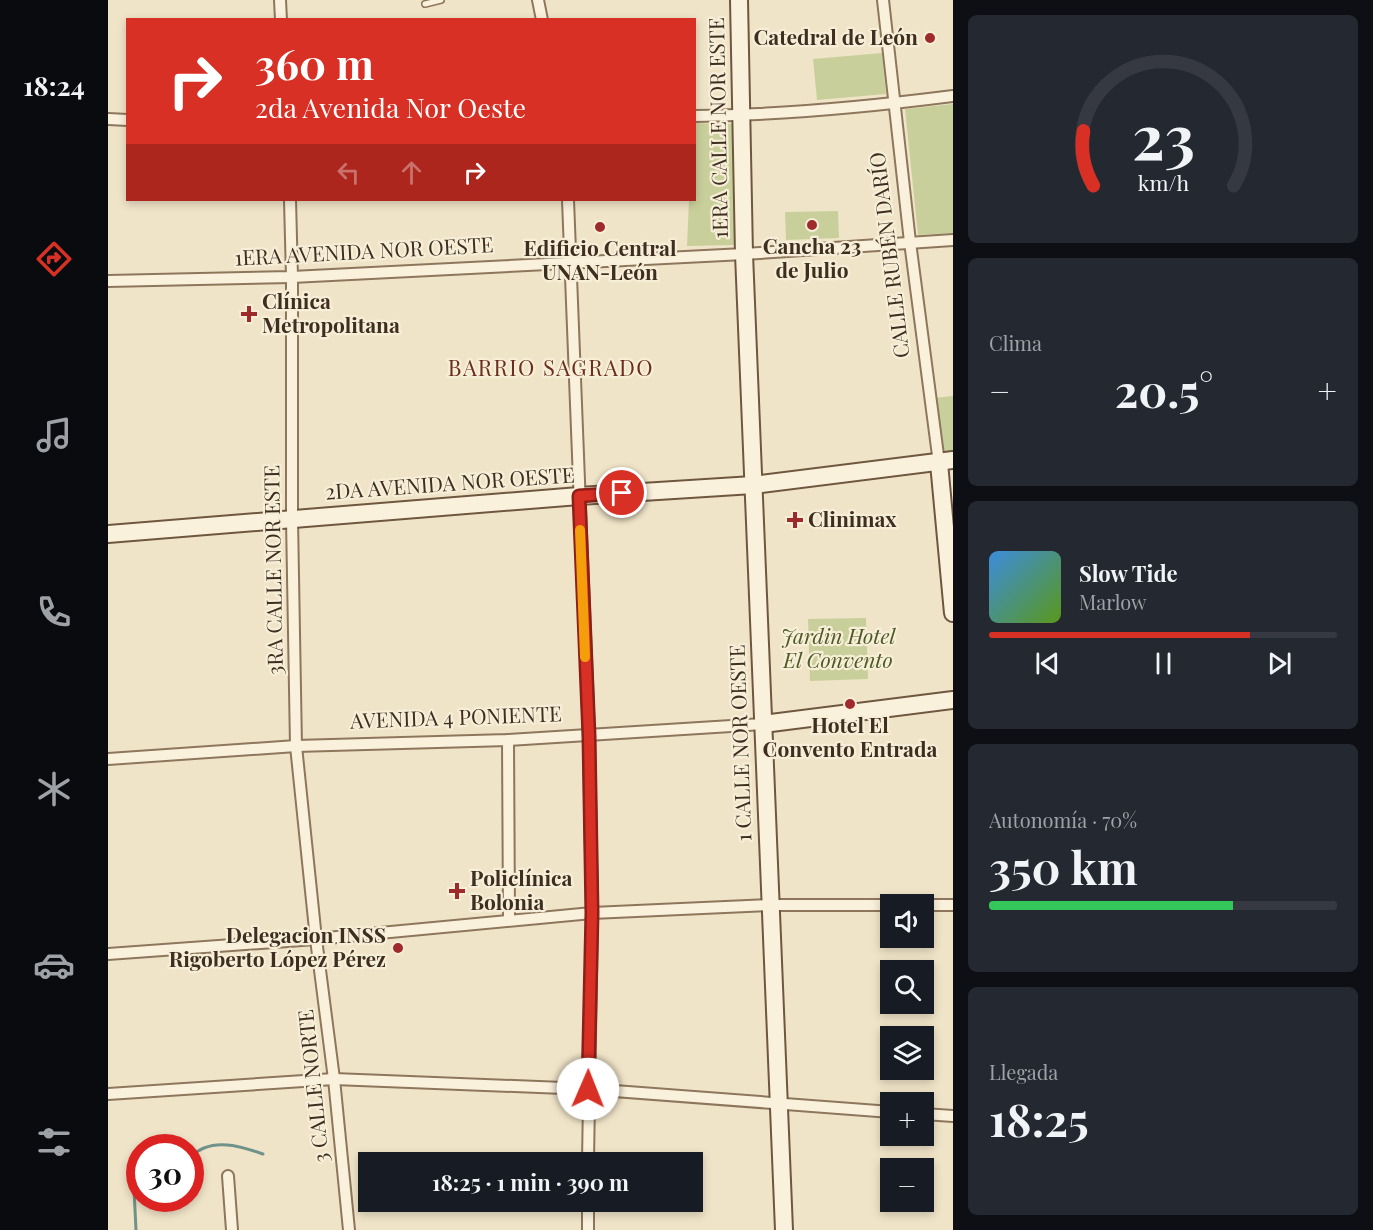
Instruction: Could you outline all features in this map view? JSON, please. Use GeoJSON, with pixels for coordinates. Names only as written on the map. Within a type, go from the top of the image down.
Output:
{"type":"FeatureCollection","features":[{"type":"Feature","properties":{"kind":"street"},"geometry":{"type":"LineString","coordinates":[[280,0],[281,18]]}},
{"type":"Feature","properties":{"kind":"street"},"geometry":{"type":"LineString","coordinates":[[538,0],[542,18]]}},
{"type":"Feature","properties":{"kind":"street","name":"1ERA CALLE NOR ESTE"},"geometry":{"type":"LineString","coordinates":[[738,0],[744,254]]}},
{"type":"Feature","properties":{"kind":"street","name":"CALLE RUBÉN DARÍO"},"geometry":{"type":"LineString","coordinates":[[883,0],[910,242],[946,462],[953,612]]}},
{"type":"Feature","properties":{"kind":"street"},"geometry":{"type":"LineString","coordinates":[[696,116],[895,104],[953,96]]}},
{"type":"Feature","properties":{"kind":"street"},"geometry":{"type":"LineString","coordinates":[[108,119],[126,120]]}},
{"type":"Feature","properties":{"kind":"street","name":"3RA CALLE NOR ESTE"},"geometry":{"type":"LineString","coordinates":[[290,201],[296,746],[316,939]]}},
{"type":"Feature","properties":{"kind":"street"},"geometry":{"type":"LineString","coordinates":[[568,201],[589,736],[592,913],[588,1152]]}},
{"type":"Feature","properties":{"kind":"street","name":"1ERA AVENIDA NOR OESTE"},"geometry":{"type":"LineString","coordinates":[[108,281],[292,277],[744,254],[953,240]]}},
{"type":"Feature","properties":{"kind":"street","name":"1 CALLE NOR OESTE"},"geometry":{"type":"LineString","coordinates":[[744,254],[784,1230]]}},
{"type":"Feature","properties":{"kind":"street","name":"2DA AVENIDA NOR OESTE"},"geometry":{"type":"LineString","coordinates":[[108,534],[579,496],[753,485],[946,462]]}},
{"type":"Feature","properties":{"kind":"street","name":"AVENIDA 4 PONIENTE"},"geometry":{"type":"LineString","coordinates":[[108,759],[296,746],[589,736],[763,724],[950,701]]}},
{"type":"Feature","properties":{"kind":"street"},"geometry":{"type":"LineString","coordinates":[[508,740],[509,920]]}},
{"type":"Feature","properties":{"kind":"street"},"geometry":{"type":"LineString","coordinates":[[108,954],[316,939],[592,913],[771,905],[880,905]]}},
{"type":"Feature","properties":{"kind":"street"},"geometry":{"type":"LineString","coordinates":[[934,905],[953,905]]}},
{"type":"Feature","properties":{"kind":"street","name":"3 CALLE NORTE"},"geometry":{"type":"LineString","coordinates":[[316,939],[334,1079],[349,1230]]}},
{"type":"Feature","properties":{"kind":"street"},"geometry":{"type":"LineString","coordinates":[[108,1094],[334,1079],[588,1089],[880,1111]]}},
{"type":"Feature","properties":{"kind":"street"},"geometry":{"type":"LineString","coordinates":[[934,1115],[953,1116]]}},
{"type":"Feature","properties":{"kind":"street"},"geometry":{"type":"LineString","coordinates":[[228,1176],[232,1230]]}},
{"type":"Feature","properties":{"kind":"street"},"geometry":{"type":"LineString","coordinates":[[588,1212],[588,1230]]}},
{"type":"Feature","properties":{"kind":"lane"},"geometry":{"type":"LineString","coordinates":[[424,4],[441,0]]}},
{"type":"Feature","properties":{"kind":"green space"},"geometry":{"type":"Polygon","coordinates":[[[882,53],[886,94],[817,100],[813,59],[882,53]]]}},
{"type":"Feature","properties":{"kind":"green space"},"geometry":{"type":"Polygon","coordinates":[[[953,104],[953,233],[918,235],[905,109],[953,104]]]}},
{"type":"Feature","properties":{"kind":"green space"},"geometry":{"type":"Polygon","coordinates":[[[696,123],[734,124],[741,242],[735,245],[687,246],[689,201],[696,201],[696,123]]]}},
{"type":"Feature","properties":{"kind":"green space","name":"Cancha 23 de Julio"},"geometry":{"type":"Polygon","coordinates":[[[838,211],[839,238],[786,240],[785,212],[838,211]]]}},
{"type":"Feature","properties":{"kind":"green space"},"geometry":{"type":"Polygon","coordinates":[[[953,396],[953,456],[937,453],[934,398],[953,396]]]}},
{"type":"Feature","properties":{"kind":"green space","name":"Jardin Hotel El Convento"},"geometry":{"type":"Polygon","coordinates":[[[866,618],[868,679],[810,681],[808,619],[866,618]]]}},
{"type":"Feature","properties":{"kind":"waterway"},"geometry":{"type":"LineString","coordinates":[[204,1148],[219,1145],[234,1146],[263,1154]]}},
{"type":"Feature","properties":{"kind":"waterway"},"geometry":{"type":"LineString","coordinates":[[135,1212],[136,1230]]}},
{"type":"Feature","properties":{"kind":"slow traffic"},"geometry":{"type":"LineString","coordinates":[[580,530],[585,657]]}},
{"type":"Feature","properties":{"kind":"place","name":"Catedral de León"},"geometry":{"type":"Point","coordinates":[930,38]}},
{"type":"Feature","properties":{"kind":"place","name":"Cancha 23 de Julio"},"geometry":{"type":"Point","coordinates":[812,225]}},
{"type":"Feature","properties":{"kind":"place","name":"Edificio Central UNAN-León"},"geometry":{"type":"Point","coordinates":[600,227]}},
{"type":"Feature","properties":{"kind":"place","name":"Clínica Metropolitana"},"geometry":{"type":"Point","coordinates":[249,314]}},
{"type":"Feature","properties":{"kind":"place","name":"Clinimax"},"geometry":{"type":"Point","coordinates":[795,520]}},
{"type":"Feature","properties":{"kind":"place","name":"Hotel El Convento Entrada"},"geometry":{"type":"Point","coordinates":[850,704]}},
{"type":"Feature","properties":{"kind":"place","name":"Policlínica Bolonia"},"geometry":{"type":"Point","coordinates":[457,891]}},
{"type":"Feature","properties":{"kind":"place","name":"Delegacion INSS Rigoberto López Pérez"},"geometry":{"type":"Point","coordinates":[398,948]}},
{"type":"Feature","properties":{"kind":"district","name":"BARRIO SAGRADO"},"geometry":{"type":"Point","coordinates":[551,368]}},
{"type":"Feature","properties":{"kind":"route"},"geometry":{"type":"LineString","coordinates":[[588,1089],[592,913],[589,736],[579,496],[622,493]]}}]}
